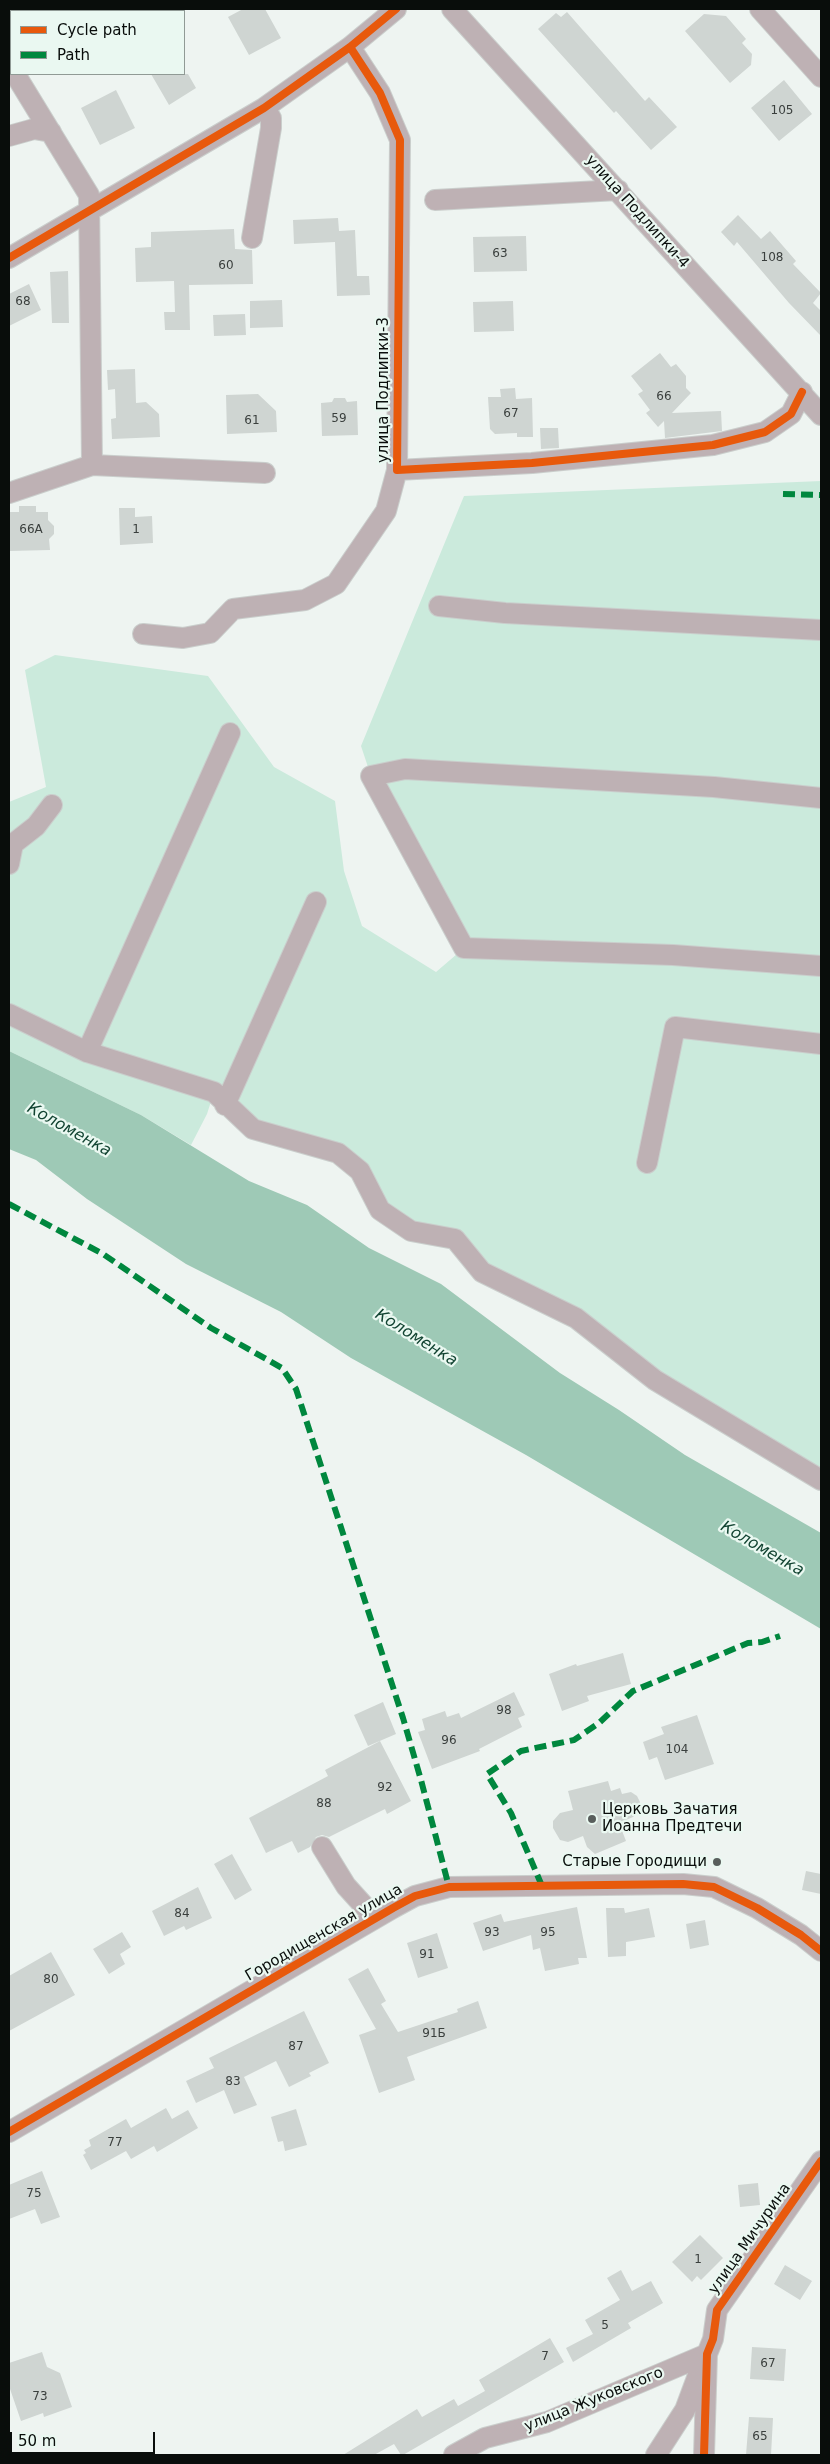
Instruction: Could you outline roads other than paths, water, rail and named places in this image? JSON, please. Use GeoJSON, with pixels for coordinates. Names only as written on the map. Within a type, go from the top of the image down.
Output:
{"type":"FeatureCollection","features":[{"type":"Feature","properties":{"kind":"street"},"geometry":{"type":"LineString","coordinates":[[9,258],[264,108],[350,47],[396,9]]}},
{"type":"Feature","properties":{"kind":"street","name":"улица Подлипки-4"},"geometry":{"type":"LineString","coordinates":[[452,9],[821,415]]}},
{"type":"Feature","properties":{"kind":"street"},"geometry":{"type":"LineString","coordinates":[[760,9],[821,77]]}},
{"type":"Feature","properties":{"kind":"street","name":"улица Подлипки-3"},"geometry":{"type":"LineString","coordinates":[[350,47],[380,93],[400,140],[396,470],[532,463],[712,445],[765,432],[791,414],[802,392]]}},
{"type":"Feature","properties":{"kind":"street"},"geometry":{"type":"LineString","coordinates":[[16,75],[89,195],[92,465]]}},
{"type":"Feature","properties":{"kind":"street"},"geometry":{"type":"LineString","coordinates":[[252,238],[271,128],[271,118],[264,108]]}},
{"type":"Feature","properties":{"kind":"street"},"geometry":{"type":"LineString","coordinates":[[9,136],[34,128],[50,132]]}},
{"type":"Feature","properties":{"kind":"street"},"geometry":{"type":"LineString","coordinates":[[435,200],[618,190]]}},
{"type":"Feature","properties":{"kind":"street"},"geometry":{"type":"LineString","coordinates":[[9,493],[92,465],[265,473]]}},
{"type":"Feature","properties":{"kind":"street"},"geometry":{"type":"LineString","coordinates":[[143,634],[183,638],[210,632],[233,609],[305,600],[336,584],[386,511],[396,470]]}},
{"type":"Feature","properties":{"kind":"street"},"geometry":{"type":"LineString","coordinates":[[439,606],[505,613],[821,630]]}},
{"type":"Feature","properties":{"kind":"street"},"geometry":{"type":"LineString","coordinates":[[87,1052],[230,733]]}},
{"type":"Feature","properties":{"kind":"street"},"geometry":{"type":"LineString","coordinates":[[821,798],[714,787],[405,769],[371,776],[464,948],[673,955],[821,966]]}},
{"type":"Feature","properties":{"kind":"street"},"geometry":{"type":"LineString","coordinates":[[9,864],[13,844],[36,826],[52,805]]}},
{"type":"Feature","properties":{"kind":"street"},"geometry":{"type":"LineString","coordinates":[[225,1104],[316,902]]}},
{"type":"Feature","properties":{"kind":"street"},"geometry":{"type":"LineString","coordinates":[[9,1014],[87,1052],[214,1092],[253,1129],[338,1153],[360,1171],[380,1210],[388,1216],[411,1231],[456,1239],[482,1272],[576,1318],[655,1380],[821,1480]]}},
{"type":"Feature","properties":{"kind":"street"},"geometry":{"type":"LineString","coordinates":[[647,1163],[676,1027],[821,1044]]}},
{"type":"Feature","properties":{"kind":"street"},"geometry":{"type":"LineString","coordinates":[[322,1847],[346,1886],[375,1918]]}},
{"type":"Feature","properties":{"kind":"street","name":"Городищенская улица"},"geometry":{"type":"LineString","coordinates":[[9,2132],[375,1918],[415,1896],[449,1887],[682,1884],[714,1887],[749,1904],[802,1935],[821,1951]]}},
{"type":"Feature","properties":{"kind":"street","name":"улица Мичурина"},"geometry":{"type":"LineString","coordinates":[[704,2455],[706,2354],[713,2339],[717,2310],[821,2161]]}},
{"type":"Feature","properties":{"kind":"street"},"geometry":{"type":"LineString","coordinates":[[656,2455],[684,2410],[706,2354]]}},
{"type":"Feature","properties":{"kind":"street","name":"улица Жуковского"},"geometry":{"type":"LineString","coordinates":[[454,2455],[485,2438],[548,2422],[706,2354]]}},
{"type":"Feature","properties":{"kind":"water","name":"Коломенка"},"geometry":{"type":"Polygon","coordinates":[[[9,1051],[141,1115],[249,1181],[307,1205],[369,1248],[441,1284],[560,1373],[685,1455],[821,1533],[821,1629],[526,1455],[351,1358],[281,1312],[186,1264],[87,1199],[36,1160],[9,1149],[9,1051]]]}},
{"type":"Feature","properties":{"kind":"place","name":"Церковь Зачатия Иоанна Предтечи"},"geometry":{"type":"Point","coordinates":[592,1819]}},
{"type":"Feature","properties":{"kind":"place","name":"Старые Городищи"},"geometry":{"type":"Point","coordinates":[717,1862]}}]}
